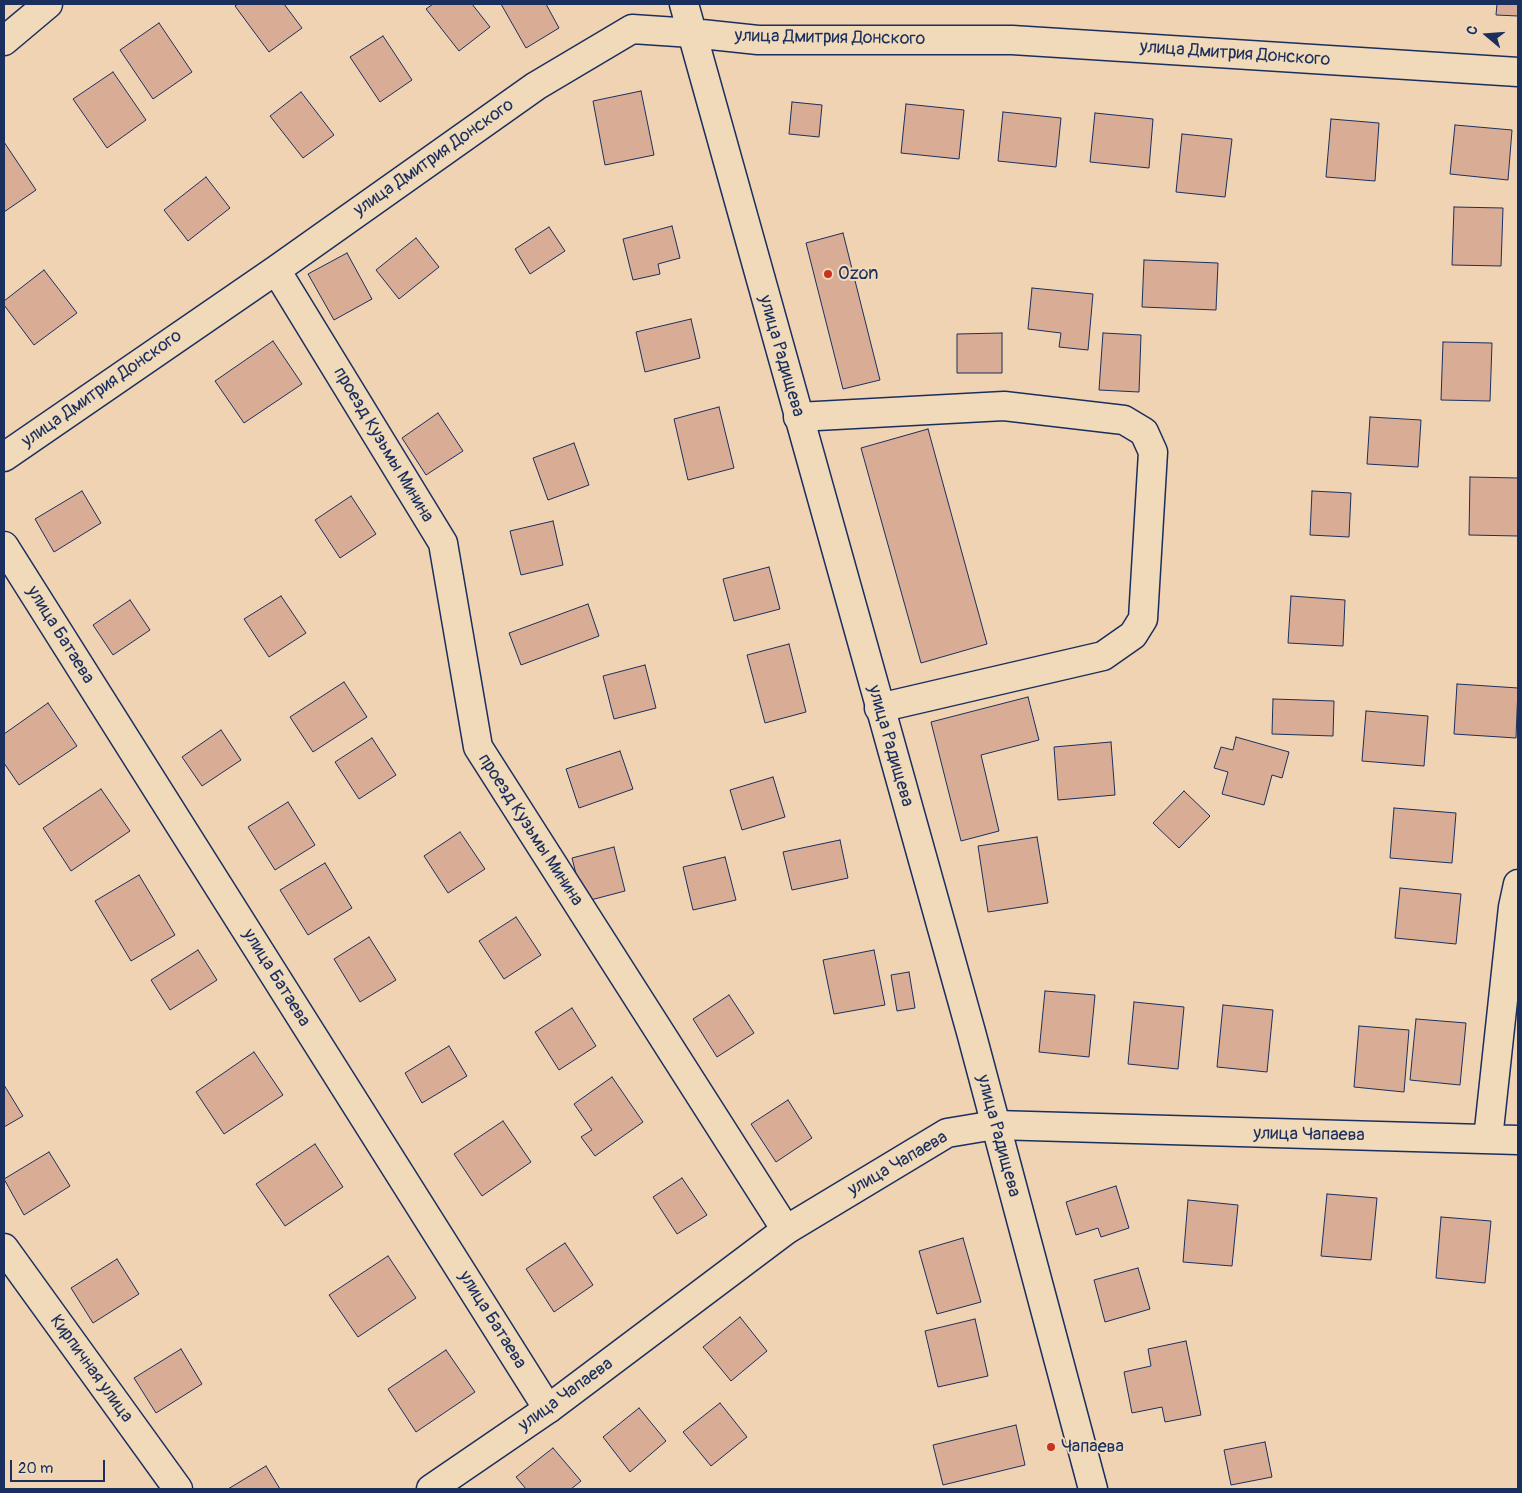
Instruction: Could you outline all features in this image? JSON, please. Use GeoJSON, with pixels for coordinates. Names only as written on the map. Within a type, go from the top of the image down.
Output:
{"type":"FeatureCollection","features":[{"type":"Feature","properties":{"kind":"street"},"geometry":{"type":"LineString","coordinates":[[4,41],[48,4]]}},
{"type":"Feature","properties":{"kind":"street","name":"улица Радищева"},"geometry":{"type":"LineString","coordinates":[[684,4],[995,1125],[1093,1489]]}},
{"type":"Feature","properties":{"kind":"street","name":"улица Дмитрия Донского"},"geometry":{"type":"LineString","coordinates":[[4,457],[276,270],[536,86],[632,29],[758,40],[1012,40],[1518,72]]}},
{"type":"Feature","properties":{"kind":"street","name":"проезд Кузьмы Минина"},"geometry":{"type":"LineString","coordinates":[[276,270],[443,542],[478,747],[786,1230]]}},
{"type":"Feature","properties":{"kind":"street"},"geometry":{"type":"LineString","coordinates":[[798,416],[1004,406],[1124,420],[1144,432],[1153,452],[1143,618],[1133,635],[1103,656],[879,708]]}},
{"type":"Feature","properties":{"kind":"street","name":"улица Батаева"},"geometry":{"type":"LineString","coordinates":[[4,546],[548,1410]]}},
{"type":"Feature","properties":{"kind":"street"},"geometry":{"type":"LineString","coordinates":[[1488,1139],[1513,907],[1518,884]]}},
{"type":"Feature","properties":{"kind":"street","name":"улица Чапаева"},"geometry":{"type":"LineString","coordinates":[[431,1489],[548,1410],[786,1230],[947,1133],[995,1125],[1518,1140]]}},
{"type":"Feature","properties":{"kind":"street","name":"Кирпичная улица"},"geometry":{"type":"LineString","coordinates":[[4,1248],[178,1489]]}},
{"type":"Feature","properties":{"kind":"building"},"geometry":{"type":"Polygon","coordinates":[[[238,4],[284,4],[302,28],[269,52],[235,6],[238,4]]]}},
{"type":"Feature","properties":{"kind":"building"},"geometry":{"type":"Polygon","coordinates":[[[433,4],[472,4],[490,27],[459,51],[426,9],[433,4]]]}},
{"type":"Feature","properties":{"kind":"building"},"geometry":{"type":"Polygon","coordinates":[[[501,4],[546,4],[559,28],[526,48],[501,4]]]}},
{"type":"Feature","properties":{"kind":"building"},"geometry":{"type":"Polygon","coordinates":[[[1497,4],[1518,4],[1518,16],[1496,15],[1497,4]]]}},
{"type":"Feature","properties":{"kind":"building"},"geometry":{"type":"Polygon","coordinates":[[[159,23],[192,72],[153,99],[120,50],[159,23]]]}},
{"type":"Feature","properties":{"kind":"building"},"geometry":{"type":"Polygon","coordinates":[[[383,36],[412,80],[380,102],[350,57],[383,36]]]}},
{"type":"Feature","properties":{"kind":"building"},"geometry":{"type":"Polygon","coordinates":[[[113,72],[146,120],[107,148],[73,99],[113,72]]]}},
{"type":"Feature","properties":{"kind":"building"},"geometry":{"type":"Polygon","coordinates":[[[641,91],[654,155],[605,165],[593,101],[641,91]]]}},
{"type":"Feature","properties":{"kind":"building"},"geometry":{"type":"Polygon","coordinates":[[[301,92],[334,135],[303,158],[270,116],[301,92]]]}},
{"type":"Feature","properties":{"kind":"building"},"geometry":{"type":"Polygon","coordinates":[[[792,102],[822,105],[819,137],[789,134],[792,102]]]}},
{"type":"Feature","properties":{"kind":"building"},"geometry":{"type":"Polygon","coordinates":[[[906,104],[964,110],[959,159],[901,153],[906,104]]]}},
{"type":"Feature","properties":{"kind":"building"},"geometry":{"type":"Polygon","coordinates":[[[1003,112],[1061,118],[1056,167],[998,161],[1003,112]]]}},
{"type":"Feature","properties":{"kind":"building"},"geometry":{"type":"Polygon","coordinates":[[[1095,113],[1153,119],[1149,168],[1090,162],[1095,113]]]}},
{"type":"Feature","properties":{"kind":"building"},"geometry":{"type":"Polygon","coordinates":[[[1331,119],[1379,123],[1375,181],[1326,177],[1331,119]]]}},
{"type":"Feature","properties":{"kind":"building"},"geometry":{"type":"Polygon","coordinates":[[[1455,125],[1512,130],[1508,180],[1450,174],[1455,125]]]}},
{"type":"Feature","properties":{"kind":"building"},"geometry":{"type":"Polygon","coordinates":[[[1182,134],[1232,139],[1225,197],[1176,192],[1182,134]]]}},
{"type":"Feature","properties":{"kind":"building"},"geometry":{"type":"Polygon","coordinates":[[[4,142],[36,190],[4,212],[4,142]]]}},
{"type":"Feature","properties":{"kind":"building"},"geometry":{"type":"Polygon","coordinates":[[[206,177],[230,208],[188,241],[164,210],[206,177]]]}},
{"type":"Feature","properties":{"kind":"building"},"geometry":{"type":"Polygon","coordinates":[[[1454,207],[1503,208],[1501,266],[1452,265],[1454,207]]]}},
{"type":"Feature","properties":{"kind":"building"},"geometry":{"type":"Polygon","coordinates":[[[672,226],[680,258],[658,264],[660,274],[633,280],[623,239],[672,226]]]}},
{"type":"Feature","properties":{"kind":"building"},"geometry":{"type":"Polygon","coordinates":[[[549,227],[565,251],[530,274],[515,249],[549,227]]]}},
{"type":"Feature","properties":{"kind":"building"},"geometry":{"type":"Polygon","coordinates":[[[843,233],[880,380],[843,389],[806,243],[843,233]]]}},
{"type":"Feature","properties":{"kind":"building"},"geometry":{"type":"Polygon","coordinates":[[[416,238],[439,267],[399,299],[376,270],[416,238]]]}},
{"type":"Feature","properties":{"kind":"building"},"geometry":{"type":"Polygon","coordinates":[[[347,253],[372,299],[334,320],[308,274],[347,253]]]}},
{"type":"Feature","properties":{"kind":"building"},"geometry":{"type":"Polygon","coordinates":[[[1144,260],[1218,263],[1216,310],[1142,307],[1144,260]]]}},
{"type":"Feature","properties":{"kind":"building"},"geometry":{"type":"Polygon","coordinates":[[[44,270],[77,313],[34,345],[4,305],[4,301],[44,270]]]}},
{"type":"Feature","properties":{"kind":"building"},"geometry":{"type":"Polygon","coordinates":[[[1032,288],[1093,294],[1088,350],[1059,347],[1061,333],[1028,329],[1032,288]]]}},
{"type":"Feature","properties":{"kind":"building"},"geometry":{"type":"Polygon","coordinates":[[[691,319],[700,358],[645,372],[636,332],[691,319]]]}},
{"type":"Feature","properties":{"kind":"building"},"geometry":{"type":"Polygon","coordinates":[[[1002,333],[1002,373],[957,373],[957,334],[1002,333]]]}},
{"type":"Feature","properties":{"kind":"building"},"geometry":{"type":"Polygon","coordinates":[[[1103,333],[1141,335],[1139,392],[1099,390],[1103,333]]]}},
{"type":"Feature","properties":{"kind":"building"},"geometry":{"type":"Polygon","coordinates":[[[273,341],[302,384],[244,423],[215,381],[273,341]]]}},
{"type":"Feature","properties":{"kind":"building"},"geometry":{"type":"Polygon","coordinates":[[[1443,342],[1492,343],[1490,401],[1441,400],[1443,342]]]}},
{"type":"Feature","properties":{"kind":"building"},"geometry":{"type":"Polygon","coordinates":[[[719,407],[734,468],[688,480],[674,419],[719,407]]]}},
{"type":"Feature","properties":{"kind":"building"},"geometry":{"type":"Polygon","coordinates":[[[438,413],[463,451],[426,475],[402,438],[438,413]]]}},
{"type":"Feature","properties":{"kind":"building"},"geometry":{"type":"Polygon","coordinates":[[[1370,417],[1421,420],[1418,467],[1367,464],[1370,417]]]}},
{"type":"Feature","properties":{"kind":"building"},"geometry":{"type":"Polygon","coordinates":[[[928,429],[987,644],[921,663],[861,448],[928,429]]]}},
{"type":"Feature","properties":{"kind":"building"},"geometry":{"type":"Polygon","coordinates":[[[574,443],[589,485],[548,500],[533,458],[574,443]]]}},
{"type":"Feature","properties":{"kind":"building"},"geometry":{"type":"Polygon","coordinates":[[[1470,477],[1518,478],[1518,536],[1469,535],[1470,477]]]}},
{"type":"Feature","properties":{"kind":"building"},"geometry":{"type":"Polygon","coordinates":[[[82,491],[101,523],[54,552],[35,519],[82,491]]]}},
{"type":"Feature","properties":{"kind":"building"},"geometry":{"type":"Polygon","coordinates":[[[1312,491],[1351,493],[1349,537],[1310,535],[1312,491]]]}},
{"type":"Feature","properties":{"kind":"building"},"geometry":{"type":"Polygon","coordinates":[[[351,496],[376,534],[340,558],[315,520],[351,496]]]}},
{"type":"Feature","properties":{"kind":"building"},"geometry":{"type":"Polygon","coordinates":[[[553,521],[563,565],[521,575],[510,531],[553,521]]]}},
{"type":"Feature","properties":{"kind":"building"},"geometry":{"type":"Polygon","coordinates":[[[769,567],[780,609],[734,621],[723,579],[769,567]]]}},
{"type":"Feature","properties":{"kind":"building"},"geometry":{"type":"Polygon","coordinates":[[[281,596],[306,633],[269,657],[244,619],[281,596]]]}},
{"type":"Feature","properties":{"kind":"building"},"geometry":{"type":"Polygon","coordinates":[[[1291,596],[1345,600],[1343,646],[1288,643],[1291,596]]]}},
{"type":"Feature","properties":{"kind":"building"},"geometry":{"type":"Polygon","coordinates":[[[130,600],[150,630],[113,655],[93,625],[130,600]]]}},
{"type":"Feature","properties":{"kind":"building"},"geometry":{"type":"Polygon","coordinates":[[[588,604],[599,636],[521,665],[509,633],[588,604]]]}},
{"type":"Feature","properties":{"kind":"building"},"geometry":{"type":"Polygon","coordinates":[[[789,644],[806,712],[765,723],[747,655],[789,644]]]}},
{"type":"Feature","properties":{"kind":"building"},"geometry":{"type":"Polygon","coordinates":[[[645,665],[656,708],[614,719],[603,676],[645,665]]]}},
{"type":"Feature","properties":{"kind":"building"},"geometry":{"type":"Polygon","coordinates":[[[344,682],[367,717],[313,752],[290,717],[344,682]]]}},
{"type":"Feature","properties":{"kind":"building"},"geometry":{"type":"Polygon","coordinates":[[[1457,684],[1518,688],[1516,738],[1454,734],[1457,684]]]}},
{"type":"Feature","properties":{"kind":"building"},"geometry":{"type":"Polygon","coordinates":[[[1028,697],[1039,740],[981,755],[999,831],[961,841],[931,722],[1028,697]]]}},
{"type":"Feature","properties":{"kind":"building"},"geometry":{"type":"Polygon","coordinates":[[[1273,699],[1334,701],[1333,736],[1272,734],[1273,699]]]}},
{"type":"Feature","properties":{"kind":"building"},"geometry":{"type":"Polygon","coordinates":[[[48,703],[77,746],[19,785],[4,763],[4,734],[48,703]]]}},
{"type":"Feature","properties":{"kind":"building"},"geometry":{"type":"Polygon","coordinates":[[[1366,711],[1428,716],[1424,766],[1362,761],[1366,711]]]}},
{"type":"Feature","properties":{"kind":"building"},"geometry":{"type":"Polygon","coordinates":[[[221,730],[241,760],[202,786],[182,757],[221,730]]]}},
{"type":"Feature","properties":{"kind":"building"},"geometry":{"type":"Polygon","coordinates":[[[1236,737],[1289,752],[1282,778],[1272,775],[1264,805],[1222,794],[1228,772],[1214,768],[1221,747],[1233,750],[1236,737]]]}},
{"type":"Feature","properties":{"kind":"building"},"geometry":{"type":"Polygon","coordinates":[[[372,738],[396,775],[359,799],[335,762],[372,738]]]}},
{"type":"Feature","properties":{"kind":"building"},"geometry":{"type":"Polygon","coordinates":[[[1111,742],[1115,795],[1058,800],[1054,747],[1111,742]]]}},
{"type":"Feature","properties":{"kind":"building"},"geometry":{"type":"Polygon","coordinates":[[[620,751],[633,789],[579,808],[566,769],[620,751]]]}},
{"type":"Feature","properties":{"kind":"building"},"geometry":{"type":"Polygon","coordinates":[[[773,777],[785,817],[742,830],[730,790],[773,777]]]}},
{"type":"Feature","properties":{"kind":"building"},"geometry":{"type":"Polygon","coordinates":[[[101,789],[130,831],[71,871],[43,828],[101,789]]]}},
{"type":"Feature","properties":{"kind":"building"},"geometry":{"type":"Polygon","coordinates":[[[1184,791],[1210,816],[1179,848],[1153,823],[1184,791]]]}},
{"type":"Feature","properties":{"kind":"building"},"geometry":{"type":"Polygon","coordinates":[[[288,802],[315,845],[275,870],[248,827],[288,802]]]}},
{"type":"Feature","properties":{"kind":"building"},"geometry":{"type":"Polygon","coordinates":[[[1394,808],[1456,813],[1452,863],[1390,858],[1394,808]]]}},
{"type":"Feature","properties":{"kind":"building"},"geometry":{"type":"Polygon","coordinates":[[[460,832],[485,869],[448,893],[424,856],[460,832]]]}},
{"type":"Feature","properties":{"kind":"building"},"geometry":{"type":"Polygon","coordinates":[[[1037,837],[1048,903],[988,912],[978,846],[1037,837]]]}},
{"type":"Feature","properties":{"kind":"building"},"geometry":{"type":"Polygon","coordinates":[[[840,840],[848,878],[792,890],[783,852],[840,840]]]}},
{"type":"Feature","properties":{"kind":"building"},"geometry":{"type":"Polygon","coordinates":[[[614,847],[625,891],[583,902],[572,858],[614,847]]]}},
{"type":"Feature","properties":{"kind":"building"},"geometry":{"type":"Polygon","coordinates":[[[725,857],[736,900],[693,910],[683,867],[725,857]]]}},
{"type":"Feature","properties":{"kind":"building"},"geometry":{"type":"Polygon","coordinates":[[[325,863],[352,908],[308,935],[280,890],[325,863]]]}},
{"type":"Feature","properties":{"kind":"building"},"geometry":{"type":"Polygon","coordinates":[[[139,875],[175,935],[131,961],[95,901],[139,875]]]}},
{"type":"Feature","properties":{"kind":"building"},"geometry":{"type":"Polygon","coordinates":[[[1400,888],[1461,894],[1456,944],[1395,938],[1400,888]]]}},
{"type":"Feature","properties":{"kind":"building"},"geometry":{"type":"Polygon","coordinates":[[[516,917],[541,955],[504,979],[479,941],[516,917]]]}},
{"type":"Feature","properties":{"kind":"building"},"geometry":{"type":"Polygon","coordinates":[[[369,937],[396,980],[360,1002],[334,959],[369,937]]]}},
{"type":"Feature","properties":{"kind":"building"},"geometry":{"type":"Polygon","coordinates":[[[198,950],[217,980],[170,1010],[151,980],[198,950]]]}},
{"type":"Feature","properties":{"kind":"building"},"geometry":{"type":"Polygon","coordinates":[[[874,950],[885,1005],[834,1014],[823,960],[874,950]]]}},
{"type":"Feature","properties":{"kind":"building"},"geometry":{"type":"Polygon","coordinates":[[[909,972],[915,1008],[897,1011],[891,975],[909,972]]]}},
{"type":"Feature","properties":{"kind":"building"},"geometry":{"type":"Polygon","coordinates":[[[1045,991],[1095,995],[1089,1057],[1039,1052],[1045,991]]]}},
{"type":"Feature","properties":{"kind":"building"},"geometry":{"type":"Polygon","coordinates":[[[729,995],[754,1033],[717,1057],[693,1019],[729,995]]]}},
{"type":"Feature","properties":{"kind":"building"},"geometry":{"type":"Polygon","coordinates":[[[1134,1002],[1184,1007],[1178,1069],[1128,1064],[1134,1002]]]}},
{"type":"Feature","properties":{"kind":"building"},"geometry":{"type":"Polygon","coordinates":[[[1223,1005],[1273,1010],[1267,1072],[1217,1067],[1223,1005]]]}},
{"type":"Feature","properties":{"kind":"building"},"geometry":{"type":"Polygon","coordinates":[[[572,1008],[596,1046],[559,1070],[535,1032],[572,1008]]]}},
{"type":"Feature","properties":{"kind":"building"},"geometry":{"type":"Polygon","coordinates":[[[1416,1019],[1466,1023],[1460,1085],[1410,1080],[1416,1019]]]}},
{"type":"Feature","properties":{"kind":"building"},"geometry":{"type":"Polygon","coordinates":[[[1359,1026],[1409,1030],[1404,1092],[1354,1087],[1359,1026]]]}},
{"type":"Feature","properties":{"kind":"building"},"geometry":{"type":"Polygon","coordinates":[[[449,1046],[467,1076],[422,1103],[405,1073],[449,1046]]]}},
{"type":"Feature","properties":{"kind":"building"},"geometry":{"type":"Polygon","coordinates":[[[254,1052],[283,1095],[224,1134],[196,1092],[254,1052]]]}},
{"type":"Feature","properties":{"kind":"building"},"geometry":{"type":"Polygon","coordinates":[[[612,1077],[643,1122],[595,1156],[581,1137],[592,1130],[574,1104],[612,1077]]]}},
{"type":"Feature","properties":{"kind":"building"},"geometry":{"type":"Polygon","coordinates":[[[4,1085],[23,1116],[4,1127],[4,1085]]]}},
{"type":"Feature","properties":{"kind":"building"},"geometry":{"type":"Polygon","coordinates":[[[788,1100],[812,1138],[776,1162],[751,1124],[788,1100]]]}},
{"type":"Feature","properties":{"kind":"building"},"geometry":{"type":"Polygon","coordinates":[[[503,1121],[531,1162],[482,1196],[454,1154],[503,1121]]]}},
{"type":"Feature","properties":{"kind":"building"},"geometry":{"type":"Polygon","coordinates":[[[315,1144],[343,1187],[285,1226],[256,1184],[315,1144]]]}},
{"type":"Feature","properties":{"kind":"building"},"geometry":{"type":"Polygon","coordinates":[[[49,1152],[70,1186],[24,1215],[4,1179],[49,1152]]]}},
{"type":"Feature","properties":{"kind":"building"},"geometry":{"type":"Polygon","coordinates":[[[682,1178],[707,1215],[677,1234],[653,1197],[682,1178]]]}},
{"type":"Feature","properties":{"kind":"building"},"geometry":{"type":"Polygon","coordinates":[[[1116,1186],[1129,1228],[1101,1237],[1098,1228],[1076,1235],[1066,1202],[1116,1186]]]}},
{"type":"Feature","properties":{"kind":"building"},"geometry":{"type":"Polygon","coordinates":[[[1327,1194],[1377,1198],[1371,1260],[1321,1256],[1327,1194]]]}},
{"type":"Feature","properties":{"kind":"building"},"geometry":{"type":"Polygon","coordinates":[[[1188,1200],[1238,1205],[1232,1266],[1183,1262],[1188,1200]]]}},
{"type":"Feature","properties":{"kind":"building"},"geometry":{"type":"Polygon","coordinates":[[[1441,1217],[1491,1221],[1485,1283],[1436,1278],[1441,1217]]]}},
{"type":"Feature","properties":{"kind":"building"},"geometry":{"type":"Polygon","coordinates":[[[963,1238],[981,1302],[937,1314],[919,1251],[963,1238]]]}},
{"type":"Feature","properties":{"kind":"building"},"geometry":{"type":"Polygon","coordinates":[[[565,1243],[593,1285],[554,1312],[526,1269],[565,1243]]]}},
{"type":"Feature","properties":{"kind":"building"},"geometry":{"type":"Polygon","coordinates":[[[388,1256],[416,1298],[358,1337],[329,1295],[388,1256]]]}},
{"type":"Feature","properties":{"kind":"building"},"geometry":{"type":"Polygon","coordinates":[[[117,1259],[139,1294],[93,1323],[71,1288],[117,1259]]]}},
{"type":"Feature","properties":{"kind":"building"},"geometry":{"type":"Polygon","coordinates":[[[1138,1268],[1150,1309],[1105,1322],[1094,1280],[1138,1268]]]}},
{"type":"Feature","properties":{"kind":"building"},"geometry":{"type":"Polygon","coordinates":[[[740,1317],[767,1351],[731,1381],[703,1347],[740,1317]]]}},
{"type":"Feature","properties":{"kind":"building"},"geometry":{"type":"Polygon","coordinates":[[[975,1319],[988,1376],[938,1387],[925,1331],[975,1319]]]}},
{"type":"Feature","properties":{"kind":"building"},"geometry":{"type":"Polygon","coordinates":[[[1186,1341],[1201,1415],[1165,1422],[1162,1407],[1132,1413],[1124,1372],[1151,1366],[1148,1349],[1186,1341]]]}},
{"type":"Feature","properties":{"kind":"building"},"geometry":{"type":"Polygon","coordinates":[[[181,1349],[202,1384],[156,1413],[134,1378],[181,1349]]]}},
{"type":"Feature","properties":{"kind":"building"},"geometry":{"type":"Polygon","coordinates":[[[446,1350],[475,1392],[416,1432],[388,1389],[446,1350]]]}},
{"type":"Feature","properties":{"kind":"building"},"geometry":{"type":"Polygon","coordinates":[[[720,1403],[747,1437],[711,1466],[683,1432],[720,1403]]]}},
{"type":"Feature","properties":{"kind":"building"},"geometry":{"type":"Polygon","coordinates":[[[639,1408],[666,1441],[630,1472],[603,1437],[639,1408]]]}},
{"type":"Feature","properties":{"kind":"building"},"geometry":{"type":"Polygon","coordinates":[[[1016,1425],[1025,1465],[943,1485],[933,1445],[1016,1425]]]}},
{"type":"Feature","properties":{"kind":"building"},"geometry":{"type":"Polygon","coordinates":[[[1265,1442],[1272,1477],[1231,1485],[1224,1450],[1265,1442]]]}},
{"type":"Feature","properties":{"kind":"building"},"geometry":{"type":"Polygon","coordinates":[[[553,1448],[581,1481],[571,1489],[526,1489],[516,1477],[553,1448]]]}},
{"type":"Feature","properties":{"kind":"building"},"geometry":{"type":"Polygon","coordinates":[[[266,1466],[280,1489],[228,1489],[266,1466]]]}},
{"type":"Feature","properties":{"kind":"place","name":"Ozon"},"geometry":{"type":"Point","coordinates":[828,274]}},
{"type":"Feature","properties":{"kind":"place","name":"Чапаева"},"geometry":{"type":"Point","coordinates":[1051,1447]}}]}
